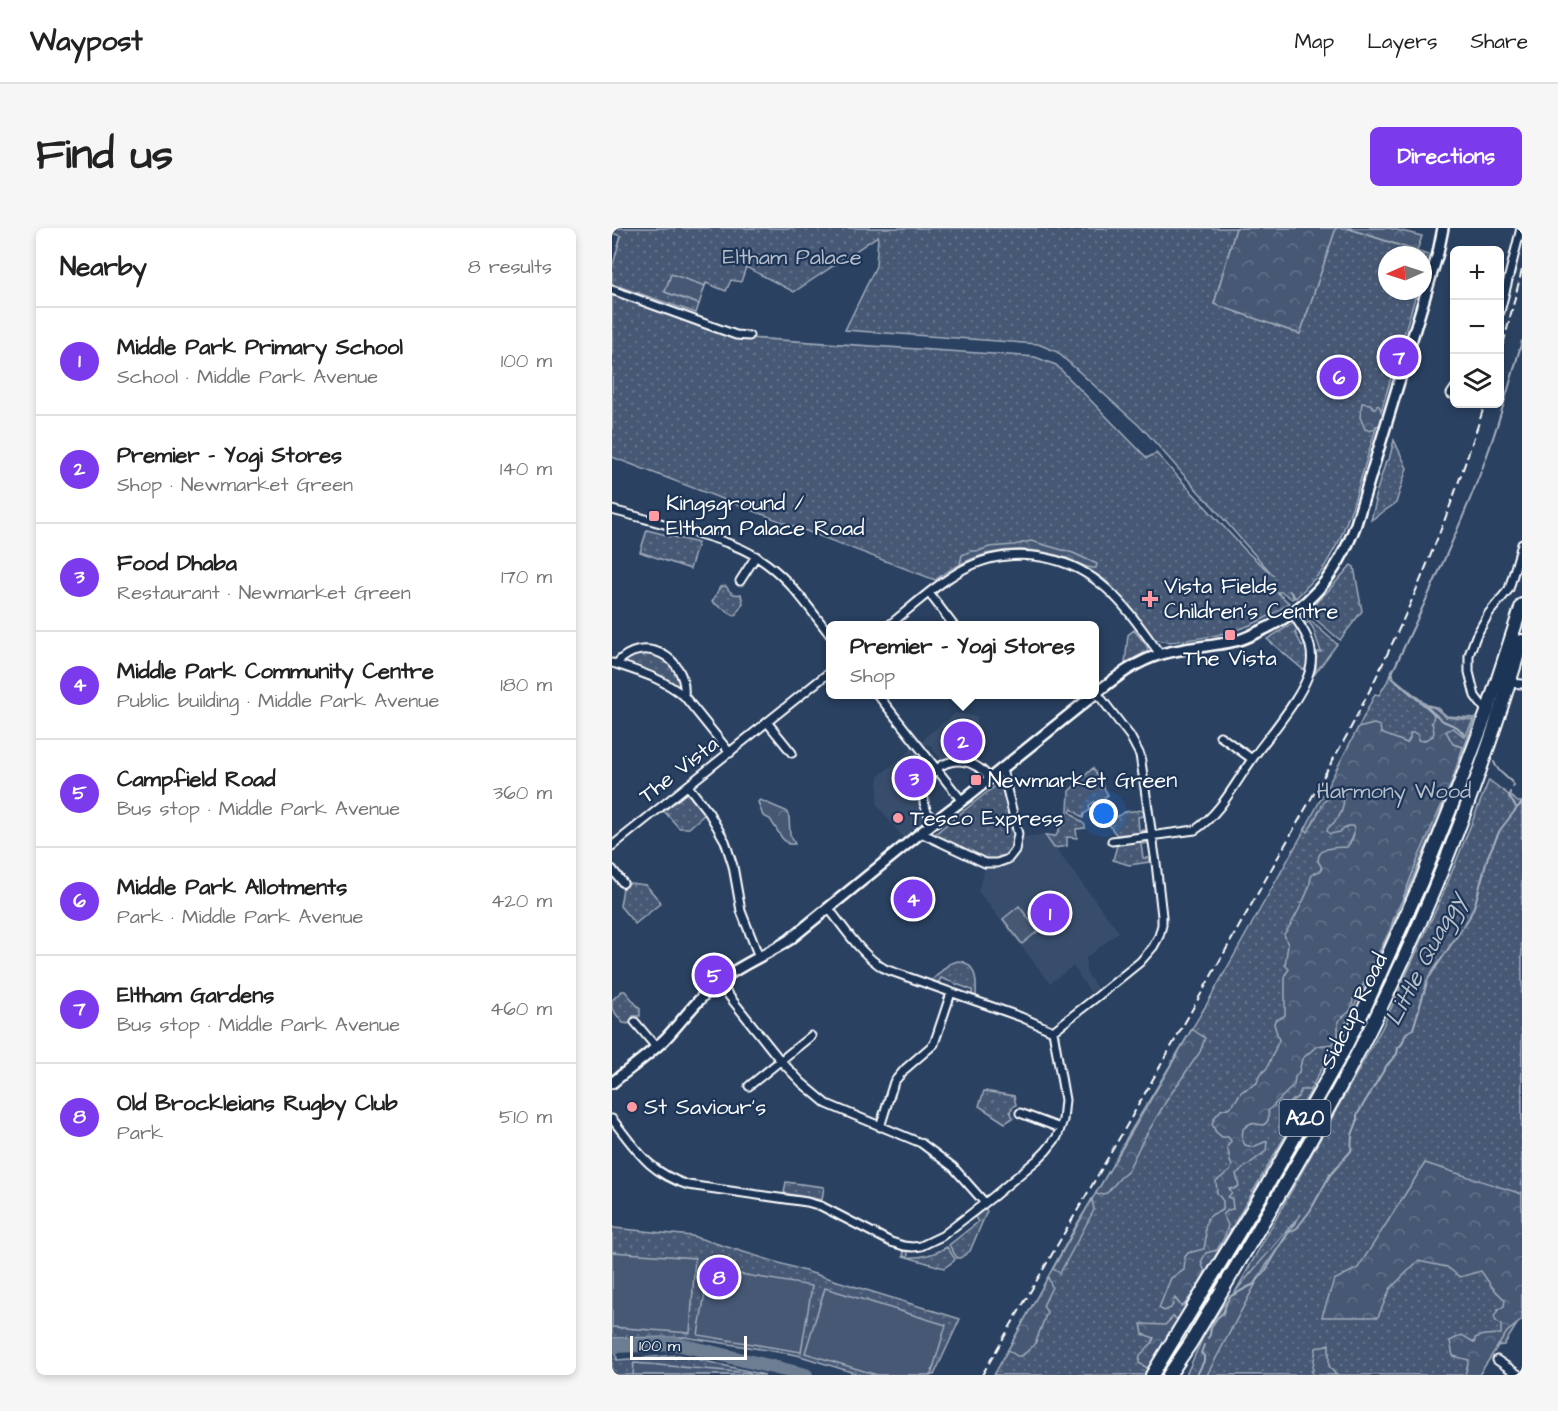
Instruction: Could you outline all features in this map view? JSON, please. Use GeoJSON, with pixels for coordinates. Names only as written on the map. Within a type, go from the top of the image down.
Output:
{"type":"FeatureCollection","features":[{"type":"Feature","properties":{"kind":"highway","name":"Sidcup Road"},"geometry":{"type":"LineString","coordinates":[[1152,1375],[1268,1184],[1343,1051],[1365,1007],[1460,785],[1522,605]]}},
{"type":"Feature","properties":{"kind":"highway","name":"Sidcup Road"},"geometry":{"type":"LineString","coordinates":[[1169,1375],[1195,1336],[1329,1107],[1377,1016],[1431,897],[1485,754],[1516,684],[1522,641]]}},
{"type":"Feature","properties":{"kind":"street"},"geometry":{"type":"LineString","coordinates":[[1099,692],[1121,674],[1160,654],[1237,641],[1275,625],[1292,613],[1332,574],[1347,548],[1359,513],[1438,253],[1443,228]]}},
{"type":"Feature","properties":{"kind":"street"},"geometry":{"type":"LineString","coordinates":[[1503,300],[1521,228]]}},
{"type":"Feature","properties":{"kind":"street"},"geometry":{"type":"LineString","coordinates":[[612,290],[736,335],[749,336]]}},
{"type":"Feature","properties":{"kind":"street"},"geometry":{"type":"LineString","coordinates":[[612,510],[742,548],[782,576],[826,630]]}},
{"type":"Feature","properties":{"kind":"street"},"geometry":{"type":"LineString","coordinates":[[1487,712],[1475,696],[1469,672],[1469,655],[1476,636],[1489,613],[1509,589],[1522,544]]}},
{"type":"Feature","properties":{"kind":"street"},"geometry":{"type":"LineString","coordinates":[[894,621],[963,569],[1014,555],[1037,555],[1076,568],[1101,584],[1130,614],[1160,654]]}},
{"type":"Feature","properties":{"kind":"street"},"geometry":{"type":"LineString","coordinates":[[740,581],[756,556]]}},
{"type":"Feature","properties":{"kind":"street"},"geometry":{"type":"LineString","coordinates":[[929,593],[950,621]]}},
{"type":"Feature","properties":{"kind":"street"},"geometry":{"type":"LineString","coordinates":[[1112,841],[1195,830],[1204,824],[1230,794],[1309,676],[1312,661],[1310,641],[1292,613]]}},
{"type":"Feature","properties":{"kind":"street"},"geometry":{"type":"LineString","coordinates":[[684,696],[685,686],[678,667],[662,654],[652,651],[631,653],[614,664],[665,682],[684,696],[730,753]]}},
{"type":"Feature","properties":{"kind":"street","name":"The Vista"},"geometry":{"type":"LineString","coordinates":[[612,846],[826,675]]}},
{"type":"Feature","properties":{"kind":"street"},"geometry":{"type":"LineString","coordinates":[[1053,1031],[1131,969],[1153,947],[1161,930],[1162,916],[1143,764],[1130,736],[1099,698]]}},
{"type":"Feature","properties":{"kind":"street"},"geometry":{"type":"LineString","coordinates":[[881,699],[962,801]]}},
{"type":"Feature","properties":{"kind":"street"},"geometry":{"type":"LineString","coordinates":[[612,1083],[676,1028],[697,1002],[718,982],[732,972],[773,951],[830,909],[934,822],[1090,699]]}},
{"type":"Feature","properties":{"kind":"street"},"geometry":{"type":"LineString","coordinates":[[767,722],[792,753]]}},
{"type":"Feature","properties":{"kind":"street"},"geometry":{"type":"LineString","coordinates":[[1220,736],[1252,759]]}},
{"type":"Feature","properties":{"kind":"street"},"geometry":{"type":"LineString","coordinates":[[934,822],[930,819],[923,792],[927,780],[936,768],[950,762],[964,761],[980,768],[990,779]]}},
{"type":"Feature","properties":{"kind":"street"},"geometry":{"type":"LineString","coordinates":[[921,833],[985,863],[997,863],[1008,859],[1015,850],[1018,834],[1002,769]]}},
{"type":"Feature","properties":{"kind":"street"},"geometry":{"type":"LineString","coordinates":[[687,786],[710,813],[725,841],[733,866],[741,911],[759,957]]}},
{"type":"Feature","properties":{"kind":"street"},"geometry":{"type":"LineString","coordinates":[[612,869],[623,883]]}},
{"type":"Feature","properties":{"kind":"street"},"geometry":{"type":"LineString","coordinates":[[830,909],[866,955],[885,969],[1021,1017],[1053,1031]]}},
{"type":"Feature","properties":{"kind":"street"},"geometry":{"type":"LineString","coordinates":[[718,982],[780,1060],[827,1104],[921,1143],[953,1167],[985,1203]]}},
{"type":"Feature","properties":{"kind":"street"},"geometry":{"type":"LineString","coordinates":[[880,1127],[894,1082],[905,1069],[934,1044],[951,993]]}},
{"type":"Feature","properties":{"kind":"street"},"geometry":{"type":"LineString","coordinates":[[635,1022],[656,1047]]}},
{"type":"Feature","properties":{"kind":"street"},"geometry":{"type":"LineString","coordinates":[[612,1119],[645,1161],[677,1181],[688,1185],[798,1200],[821,1206],[891,1242],[904,1246],[921,1246],[935,1240],[985,1203],[1046,1151],[1057,1137],[1063,1120],[1065,1100],[1053,1031]]}},
{"type":"Feature","properties":{"kind":"street"},"geometry":{"type":"LineString","coordinates":[[749,1086],[811,1036]]}},
{"type":"Feature","properties":{"kind":"street"},"geometry":{"type":"LineString","coordinates":[[1020,1113],[1060,1128]]}},
{"type":"Feature","properties":{"kind":"street"},"geometry":{"type":"LineString","coordinates":[[1497,1360],[1519,1375]]}},
{"type":"Feature","properties":{"kind":"shaded area"},"geometry":{"type":"Polygon","coordinates":[[[956,713],[977,717],[980,730],[975,762],[963,758],[942,760],[930,745],[922,742],[956,713]]]}},
{"type":"Feature","properties":{"kind":"shaded area"},"geometry":{"type":"Polygon","coordinates":[[[914,747],[916,756],[928,773],[920,795],[926,816],[910,831],[909,838],[905,840],[877,805],[879,776],[914,747]]]}},
{"type":"Feature","properties":{"kind":"shaded area"},"geometry":{"type":"Polygon","coordinates":[[[1045,835],[1119,932],[1086,958],[1086,972],[1097,988],[1091,993],[1073,966],[1050,983],[978,891],[985,868],[999,869],[1014,861],[1020,851],[1022,837],[1045,835]]]}},
{"type":"Feature","properties":{"kind":"green space","name":"Eltham Palace"},"geometry":{"type":"Polygon","coordinates":[[[612,228],[1236,228],[1214,304],[1300,334],[1336,228],[1347,228],[1401,246],[1378,246],[1378,300],[1414,300],[1353,505],[1340,539],[1322,571],[1296,598],[1289,590],[1294,598],[1292,599],[1282,592],[1277,592],[1289,603],[1253,624],[1215,635],[1167,642],[1159,641],[1151,636],[1105,580],[1070,560],[1031,551],[1010,551],[971,560],[935,580],[612,457],[612,295],[653,307],[734,337],[1035,357],[1056,365],[1147,458],[1156,453],[1246,551],[1274,576],[1145,431],[1057,352],[1038,344],[845,330],[876,266],[878,236],[794,292],[746,267],[741,282],[731,280],[726,291],[706,283],[705,286],[671,275],[665,292],[699,304],[696,313],[612,284],[612,268],[621,236],[612,233],[612,228]]]}},
{"type":"Feature","properties":{"kind":"green space"},"geometry":{"type":"Polygon","coordinates":[[[1236,228],[1336,228],[1300,334],[1214,304],[1236,228]]]}},
{"type":"Feature","properties":{"kind":"green space"},"geometry":{"type":"Polygon","coordinates":[[[1347,228],[1389,228],[1422,236],[1419,246],[1402,246],[1347,228]]]}},
{"type":"Feature","properties":{"kind":"green space"},"geometry":{"type":"Polygon","coordinates":[[[671,274],[705,286],[699,304],[665,292],[671,274]]]}},
{"type":"Feature","properties":{"kind":"green space"},"geometry":{"type":"Polygon","coordinates":[[[1362,403],[1370,404],[1374,408],[1379,406],[1385,416],[1384,424],[1370,431],[1365,429],[1360,417],[1362,403]]]}},
{"type":"Feature","properties":{"kind":"green space"},"geometry":{"type":"Polygon","coordinates":[[[1394,440],[1407,468],[1396,503],[1371,520],[1376,501],[1374,500],[1394,440]]]}},
{"type":"Feature","properties":{"kind":"green space"},"geometry":{"type":"Polygon","coordinates":[[[647,530],[698,543],[690,569],[640,552],[647,530]]]}},
{"type":"Feature","properties":{"kind":"green space"},"geometry":{"type":"Polygon","coordinates":[[[1031,541],[1073,553],[1097,564],[1096,568],[1053,554],[1026,550],[999,551],[960,564],[962,555],[971,551],[1031,541]]]}},
{"type":"Feature","properties":{"kind":"green space"},"geometry":{"type":"Polygon","coordinates":[[[1351,565],[1354,567],[1362,611],[1340,640],[1307,612],[1351,565]]]}},
{"type":"Feature","properties":{"kind":"green space"},"geometry":{"type":"Polygon","coordinates":[[[726,586],[732,593],[741,594],[743,603],[735,616],[712,602],[720,587],[726,586]]]}},
{"type":"Feature","properties":{"kind":"green space"},"geometry":{"type":"Polygon","coordinates":[[[1305,616],[1337,644],[1314,675],[1316,652],[1321,652],[1313,628],[1302,618],[1305,616]]]}},
{"type":"Feature","properties":{"kind":"green space"},"geometry":{"type":"Polygon","coordinates":[[[1295,622],[1300,629],[1295,632],[1302,646],[1307,645],[1308,648],[1309,662],[1306,672],[1267,639],[1295,622]]]}},
{"type":"Feature","properties":{"kind":"green space"},"geometry":{"type":"Polygon","coordinates":[[[1134,630],[1147,646],[1148,651],[1125,663],[1128,635],[1134,630]]]}},
{"type":"Feature","properties":{"kind":"green space"},"geometry":{"type":"Polygon","coordinates":[[[647,654],[661,658],[671,665],[681,689],[660,676],[623,663],[634,656],[647,654]]]}},
{"type":"Feature","properties":{"kind":"green space"},"geometry":{"type":"Polygon","coordinates":[[[1392,670],[1394,678],[1427,705],[1436,707],[1447,716],[1475,718],[1438,819],[1374,967],[1287,1133],[1146,1375],[994,1375],[1077,1224],[1205,1007],[1326,792],[1375,694],[1379,695],[1392,670]]]}},
{"type":"Feature","properties":{"kind":"green space","name":"Harmony Wood"},"geometry":{"type":"Polygon","coordinates":[[[1427,705],[1446,717],[1473,720],[1465,737],[1453,728],[1446,731],[1453,744],[1463,747],[1451,784],[1390,930],[1371,965],[1369,976],[1353,999],[1352,1008],[1338,1021],[1338,1035],[1333,1044],[1317,1046],[1302,1059],[1294,1085],[1268,1111],[1266,1123],[1263,1125],[1251,1123],[1243,1129],[1242,1139],[1245,1145],[1253,1147],[1267,1141],[1266,1151],[1236,1174],[1239,1186],[1234,1189],[1229,1188],[1232,1193],[1228,1197],[1232,1199],[1233,1209],[1223,1215],[1228,1225],[1225,1236],[1217,1250],[1206,1253],[1201,1262],[1205,1272],[1196,1289],[1184,1305],[1181,1306],[1175,1298],[1171,1308],[1164,1311],[1159,1308],[1171,1278],[1184,1270],[1185,1257],[1188,1253],[1204,1249],[1207,1219],[1223,1210],[1223,1201],[1217,1193],[1216,1181],[1230,1171],[1232,1166],[1227,1147],[1231,1141],[1228,1137],[1222,1137],[1216,1132],[1212,1124],[1221,1110],[1233,1105],[1241,1092],[1257,1083],[1259,1076],[1267,1068],[1279,1040],[1274,1024],[1275,1020],[1285,1015],[1285,975],[1289,969],[1285,965],[1288,945],[1284,934],[1305,898],[1312,876],[1322,870],[1318,861],[1321,853],[1328,849],[1347,847],[1353,837],[1353,826],[1330,834],[1327,831],[1342,811],[1344,790],[1341,786],[1324,802],[1308,832],[1305,829],[1358,728],[1374,724],[1380,726],[1381,733],[1407,743],[1410,733],[1415,733],[1418,735],[1418,740],[1423,741],[1433,736],[1434,731],[1432,723],[1434,715],[1427,705]]]}},
{"type":"Feature","properties":{"kind":"green space"},"geometry":{"type":"Polygon","coordinates":[[[1093,768],[1108,795],[1089,806],[1090,810],[1084,814],[1083,818],[1072,809],[1070,812],[1085,825],[1085,828],[1076,829],[1077,838],[1067,837],[1067,846],[1054,848],[1045,835],[1056,836],[1068,811],[1069,791],[1093,768]]]}},
{"type":"Feature","properties":{"kind":"green space"},"geometry":{"type":"Polygon","coordinates":[[[1489,780],[1518,802],[1522,802],[1522,1316],[1504,1345],[1486,1347],[1471,1375],[1189,1375],[1382,1028],[1443,894],[1489,780]]]}},
{"type":"Feature","properties":{"kind":"green space","name":"Newmarket Green"},"geometry":{"type":"Polygon","coordinates":[[[1000,782],[1003,782],[1015,837],[1013,847],[1005,856],[997,860],[987,860],[937,836],[936,833],[1000,782]]]}},
{"type":"Feature","properties":{"kind":"green space"},"geometry":{"type":"Polygon","coordinates":[[[687,793],[705,814],[689,828],[679,828],[664,811],[687,793]]]}},
{"type":"Feature","properties":{"kind":"green space"},"geometry":{"type":"Polygon","coordinates":[[[760,800],[786,811],[789,817],[790,834],[795,844],[788,844],[770,819],[763,816],[758,802],[760,800]]]}},
{"type":"Feature","properties":{"kind":"green space"},"geometry":{"type":"Polygon","coordinates":[[[1143,810],[1144,816],[1138,817],[1139,830],[1145,830],[1145,832],[1117,835],[1108,823],[1124,812],[1143,810]]]}},
{"type":"Feature","properties":{"kind":"green space"},"geometry":{"type":"Polygon","coordinates":[[[1147,838],[1148,843],[1141,844],[1143,858],[1149,858],[1149,862],[1129,865],[1113,860],[1118,842],[1147,838]]]}},
{"type":"Feature","properties":{"kind":"green space"},"geometry":{"type":"Polygon","coordinates":[[[629,883],[646,885],[661,903],[635,924],[620,906],[623,888],[629,883]]]}},
{"type":"Feature","properties":{"kind":"green space"},"geometry":{"type":"Polygon","coordinates":[[[1019,906],[1038,931],[1022,944],[1003,919],[1019,906]]]}},
{"type":"Feature","properties":{"kind":"green space"},"geometry":{"type":"Polygon","coordinates":[[[964,962],[972,969],[976,996],[972,995],[972,990],[941,978],[938,983],[932,980],[949,964],[964,962]]]}},
{"type":"Feature","properties":{"kind":"green space"},"geometry":{"type":"Polygon","coordinates":[[[625,991],[640,1009],[640,1016],[633,1016],[629,1024],[623,1023],[612,1009],[612,1000],[625,991]]]}},
{"type":"Feature","properties":{"kind":"green space"},"geometry":{"type":"Polygon","coordinates":[[[1192,1029],[1205,1038],[1200,1052],[1168,1098],[1127,1172],[1107,1193],[1098,1195],[1096,1193],[1192,1029]]]}},
{"type":"Feature","properties":{"kind":"green space"},"geometry":{"type":"Polygon","coordinates":[[[1301,1090],[1311,1090],[1287,1133],[1279,1127],[1291,1114],[1290,1102],[1298,1097],[1301,1090]]]}},
{"type":"Feature","properties":{"kind":"green space"},"geometry":{"type":"Polygon","coordinates":[[[984,1091],[1014,1096],[1016,1105],[1010,1111],[1013,1118],[1005,1123],[979,1106],[984,1091]]]}},
{"type":"Feature","properties":{"kind":"green space"},"geometry":{"type":"Polygon","coordinates":[[[1425,1163],[1522,1194],[1522,1320],[1507,1332],[1479,1375],[1465,1375],[1469,1360],[1453,1356],[1450,1341],[1462,1335],[1475,1343],[1475,1338],[1501,1334],[1501,1325],[1494,1317],[1504,1306],[1505,1300],[1481,1271],[1460,1277],[1447,1267],[1418,1261],[1390,1289],[1378,1317],[1322,1317],[1334,1280],[1358,1268],[1425,1163]]]}},
{"type":"Feature","properties":{"kind":"green space"},"geometry":{"type":"Polygon","coordinates":[[[786,1182],[824,1187],[822,1200],[784,1193],[786,1182]]]}},
{"type":"Feature","properties":{"kind":"green space"},"geometry":{"type":"Polygon","coordinates":[[[1092,1199],[1094,1210],[1060,1273],[1053,1269],[1092,1199]]]}},
{"type":"Feature","properties":{"kind":"green space"},"geometry":{"type":"Polygon","coordinates":[[[985,1208],[987,1211],[970,1251],[957,1258],[949,1245],[978,1222],[975,1217],[985,1208]]]}},
{"type":"Feature","properties":{"kind":"green space"},"geometry":{"type":"Polygon","coordinates":[[[1301,1214],[1263,1270],[1207,1375],[1186,1375],[1205,1333],[1222,1307],[1301,1214]]]}},
{"type":"Feature","properties":{"kind":"green space"},"geometry":{"type":"Polygon","coordinates":[[[612,1226],[692,1236],[960,1319],[934,1375],[861,1375],[797,1355],[684,1337],[612,1338],[612,1226]]]}},
{"type":"Feature","properties":{"kind":"green space"},"geometry":{"type":"Polygon","coordinates":[[[947,1247],[955,1259],[944,1268],[903,1256],[904,1251],[908,1251],[908,1257],[918,1257],[933,1254],[947,1247]]]}},
{"type":"Feature","properties":{"kind":"green space"},"geometry":{"type":"Polygon","coordinates":[[[612,1252],[695,1258],[690,1333],[612,1327],[612,1252]]]}},
{"type":"Feature","properties":{"kind":"green space"},"geometry":{"type":"Polygon","coordinates":[[[709,1269],[812,1286],[801,1352],[698,1335],[709,1269]]]}},
{"type":"Feature","properties":{"kind":"green space"},"geometry":{"type":"Polygon","coordinates":[[[1048,1277],[1052,1287],[1043,1306],[1047,1312],[1035,1344],[1022,1356],[1017,1356],[1008,1350],[1048,1277]]]}},
{"type":"Feature","properties":{"kind":"green space"},"geometry":{"type":"Polygon","coordinates":[[[825,1288],[946,1325],[931,1375],[877,1375],[805,1353],[825,1288]]]}},
{"type":"Feature","properties":{"kind":"green space"},"geometry":{"type":"Polygon","coordinates":[[[1173,1317],[1179,1320],[1149,1369],[1139,1363],[1140,1355],[1154,1338],[1143,1334],[1141,1324],[1165,1325],[1173,1317]]]}},
{"type":"Feature","properties":{"kind":"green space"},"geometry":{"type":"Polygon","coordinates":[[[1329,1344],[1329,1366],[1336,1375],[1315,1375],[1312,1373],[1316,1348],[1329,1344]]]}},
{"type":"Feature","properties":{"kind":"green space"},"geometry":{"type":"Polygon","coordinates":[[[612,1352],[616,1352],[617,1360],[679,1355],[765,1375],[612,1375],[612,1352]]]}},
{"type":"Feature","properties":{"kind":"green space"},"geometry":{"type":"Polygon","coordinates":[[[634,1363],[750,1373],[750,1375],[633,1375],[634,1363]]]}},
{"type":"Feature","properties":{"kind":"waterway","name":"Little Quaggy"},"geometry":{"type":"LineString","coordinates":[[1465,735],[1457,727],[1443,721],[1391,675],[1450,547],[1482,469],[1499,421],[1522,341]]}},
{"type":"Feature","properties":{"kind":"waterway","name":"Little Quaggy"},"geometry":{"type":"LineString","coordinates":[[1494,762],[1498,770],[1514,785],[1513,787]]}},
{"type":"Feature","properties":{"kind":"waterway","name":"Little Quaggy"},"geometry":{"type":"LineString","coordinates":[[1208,1338],[1211,1327],[1223,1313],[1229,1297],[1254,1284],[1266,1270],[1288,1233],[1297,1228],[1310,1211],[1330,1175],[1351,1151],[1357,1115],[1387,1065],[1397,1054],[1406,1033],[1413,1029],[1428,979],[1469,918],[1488,856],[1500,830],[1517,808],[1509,797],[1510,792]]}},
{"type":"Feature","properties":{"kind":"waterway","name":"Little Quaggy"},"geometry":{"type":"LineString","coordinates":[[1517,808],[1522,803]]}},
{"type":"Feature","properties":{"kind":"waterway"},"geometry":{"type":"LineString","coordinates":[[612,1346],[677,1344],[806,1375]]}},
{"type":"Feature","properties":{"kind":"waterway"},"geometry":{"type":"LineString","coordinates":[[1197,1375],[1204,1361],[1201,1353],[1204,1345]]}},
{"type":"Feature","properties":{"kind":"railway"},"geometry":{"type":"LineString","coordinates":[[1501,354],[1522,270]]}},
{"type":"Feature","properties":{"kind":"railway"},"geometry":{"type":"LineString","coordinates":[[982,1375],[1131,1118],[1347,735],[1392,644],[1423,573],[1454,495],[1484,408]]}},
{"type":"Feature","properties":{"kind":"place","name":"Eltham Gardens"},"geometry":{"type":"Point","coordinates":[1399,357]}},
{"type":"Feature","properties":{"kind":"place","name":"Middle Park Allotments"},"geometry":{"type":"Point","coordinates":[1339,377]}},
{"type":"Feature","properties":{"kind":"place","name":"Kingsground / Eltham Palace Road"},"geometry":{"type":"Point","coordinates":[654,516]}},
{"type":"Feature","properties":{"kind":"place","name":"Vista Fields Children’s Centre"},"geometry":{"type":"Point","coordinates":[1150,599]}},
{"type":"Feature","properties":{"kind":"place","name":"The Vista"},"geometry":{"type":"Point","coordinates":[1230,635]}},
{"type":"Feature","properties":{"kind":"place","name":"Premier - Yogi Stores"},"geometry":{"type":"Point","coordinates":[963,741]}},
{"type":"Feature","properties":{"kind":"place","name":"Food Dhaba"},"geometry":{"type":"Point","coordinates":[914,778]}},
{"type":"Feature","properties":{"kind":"place","name":"Newmarket Green"},"geometry":{"type":"Point","coordinates":[976,780]}},
{"type":"Feature","properties":{"kind":"place","name":"Tesco Express"},"geometry":{"type":"Point","coordinates":[898,818]}},
{"type":"Feature","properties":{"kind":"place","name":"Middle Park Community Centre"},"geometry":{"type":"Point","coordinates":[913,899]}},
{"type":"Feature","properties":{"kind":"place","name":"Middle Park Primary School"},"geometry":{"type":"Point","coordinates":[1050,913]}},
{"type":"Feature","properties":{"kind":"place","name":"Campfield Road"},"geometry":{"type":"Point","coordinates":[714,975]}},
{"type":"Feature","properties":{"kind":"place","name":"St Saviour's"},"geometry":{"type":"Point","coordinates":[632,1107]}},
{"type":"Feature","properties":{"kind":"place","name":"Old Brockleians Rugby Club"},"geometry":{"type":"Point","coordinates":[719,1277]}}]}
